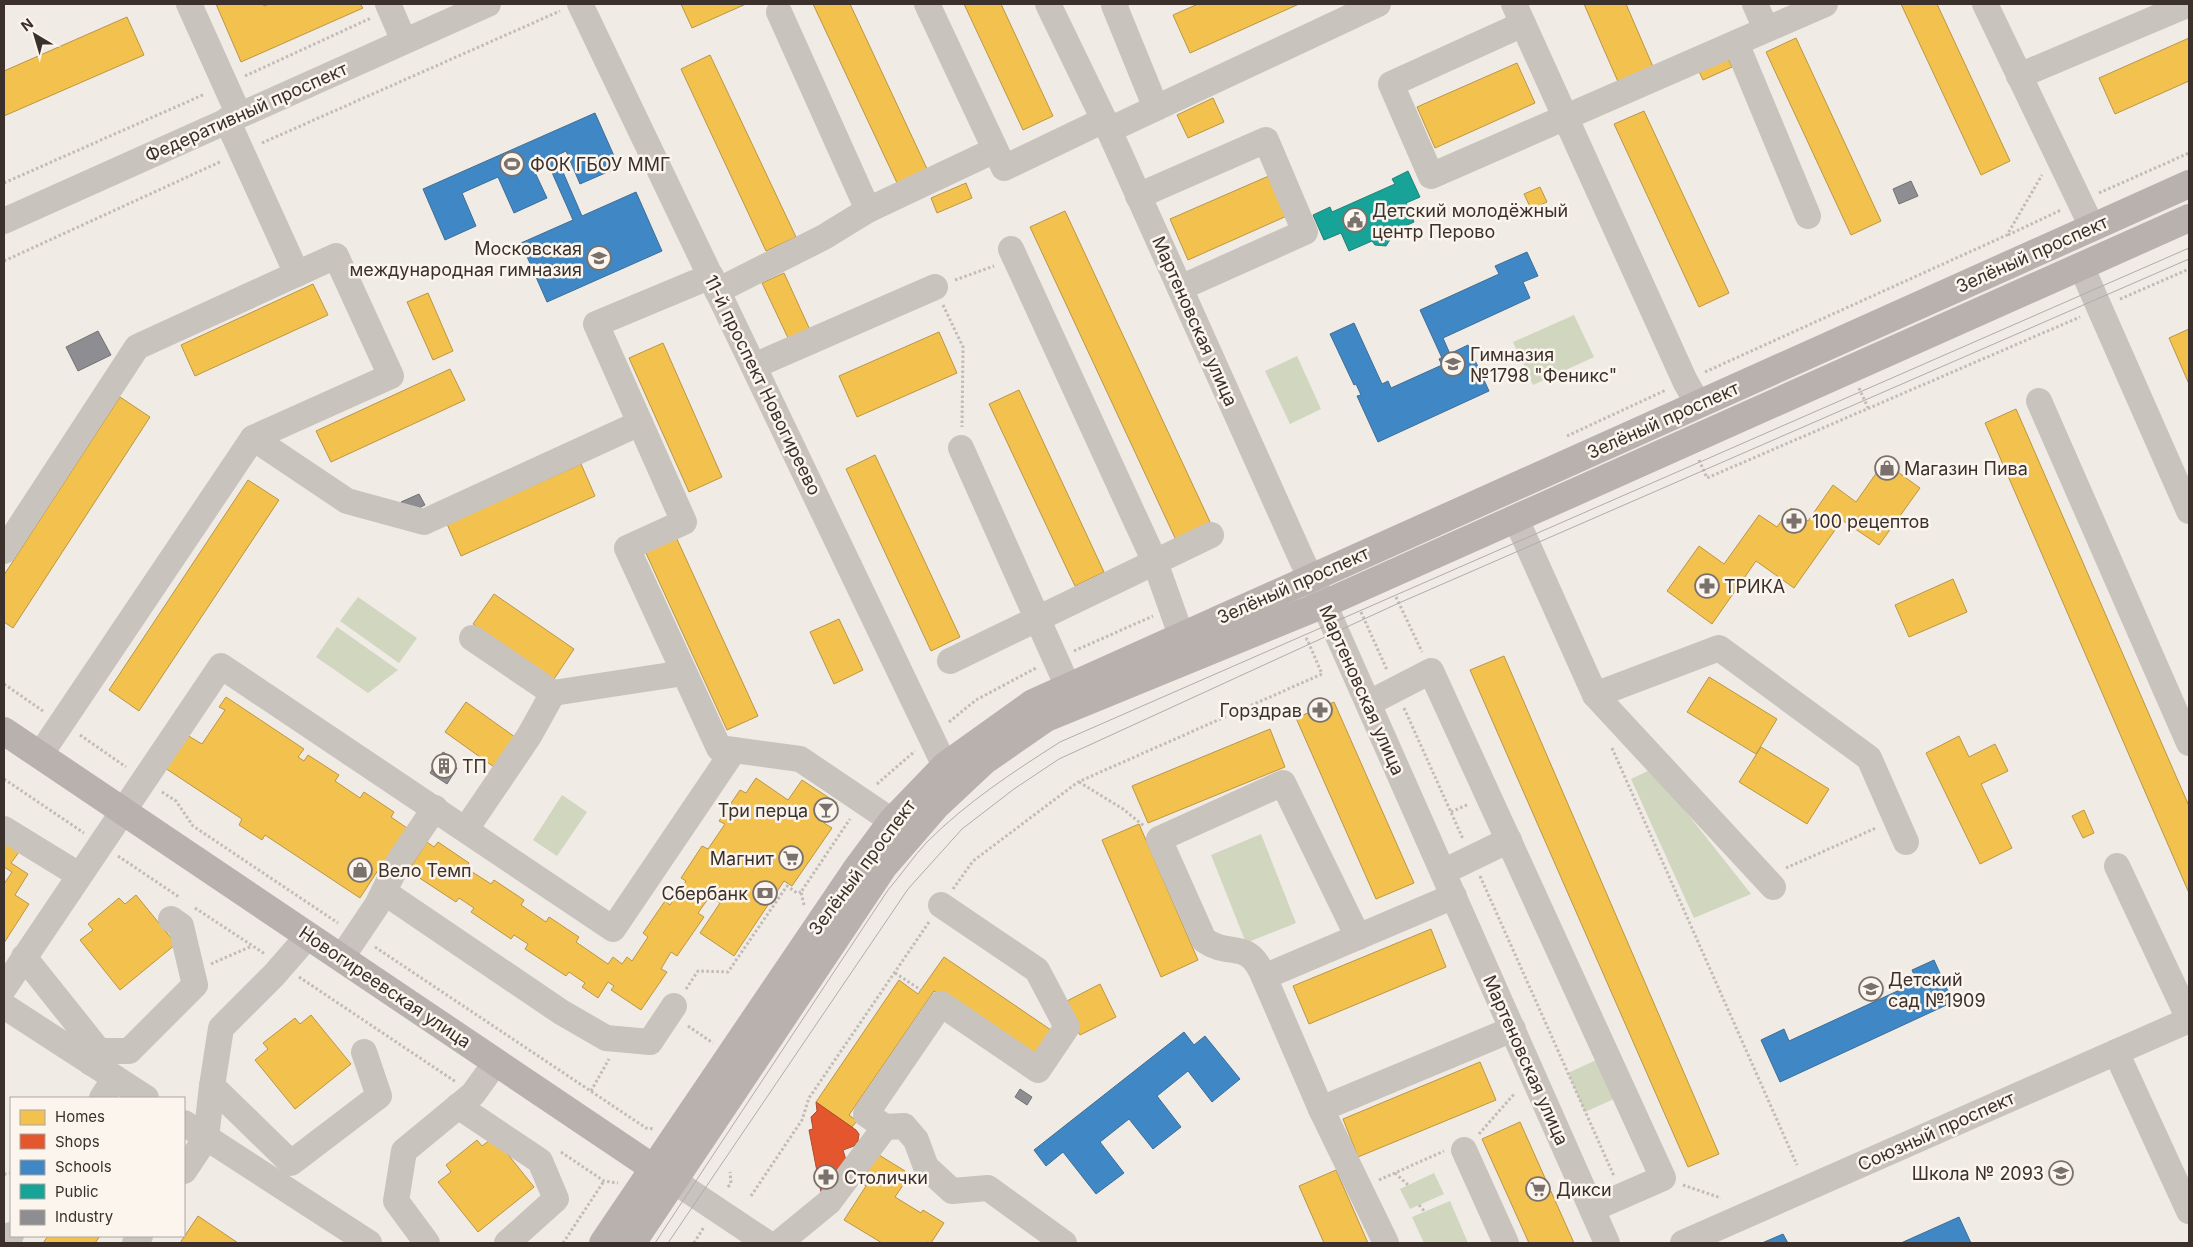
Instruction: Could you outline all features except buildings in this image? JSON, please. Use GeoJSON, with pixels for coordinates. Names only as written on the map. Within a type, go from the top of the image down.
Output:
{"type":"FeatureCollection","features":[{"type":"Feature","properties":{"kind":"main road","name":"Зелёный проспект"},"geometry":{"type":"LineString","coordinates":[[632,1243],[664,1175],[857,868],[892,821],[945,766],[1033,703],[2189,184]]}},
{"type":"Feature","properties":{"kind":"main road","name":"Зелёный проспект"},"geometry":{"type":"LineString","coordinates":[[603,1243],[664,1175],[884,866],[936,806],[984,761],[1046,718],[1386,577],[2189,218]]}},
{"type":"Feature","properties":{"kind":"main road","name":"Новогиреевская улица"},"geometry":{"type":"LineString","coordinates":[[4,731],[664,1175]]}},
{"type":"Feature","properties":{"kind":"street"},"geometry":{"type":"LineString","coordinates":[[189,4],[233,118],[242,152],[297,274]]}},
{"type":"Feature","properties":{"kind":"street"},"geometry":{"type":"LineString","coordinates":[[388,4],[404,41]]}},
{"type":"Feature","properties":{"kind":"street","name":"Федеративный проспект"},"geometry":{"type":"LineString","coordinates":[[4,221],[488,4]]}},
{"type":"Feature","properties":{"kind":"street"},"geometry":{"type":"LineString","coordinates":[[927,4],[1004,168],[1107,125],[1156,108],[1378,4]]}},
{"type":"Feature","properties":{"kind":"street","name":"Мартеновская улица"},"geometry":{"type":"LineString","coordinates":[[1048,4],[1107,125],[1310,578],[1324,604],[1607,1243]]}},
{"type":"Feature","properties":{"kind":"street"},"geometry":{"type":"LineString","coordinates":[[1116,4],[1114,5],[1156,108]]}},
{"type":"Feature","properties":{"kind":"street"},"geometry":{"type":"LineString","coordinates":[[1755,4],[1766,29]]}},
{"type":"Feature","properties":{"kind":"street"},"geometry":{"type":"LineString","coordinates":[[1698,404],[1685,381],[1565,116],[1518,14],[1391,84],[1431,176],[1565,116],[1825,4]]}},
{"type":"Feature","properties":{"kind":"street"},"geometry":{"type":"LineString","coordinates":[[1985,4],[2092,227]]}},
{"type":"Feature","properties":{"kind":"street"},"geometry":{"type":"LineString","coordinates":[[2019,76],[2189,4]]}},
{"type":"Feature","properties":{"kind":"street","name":"11-й проспект Новогиреево"},"geometry":{"type":"LineString","coordinates":[[572,7],[714,283],[945,766]]}},
{"type":"Feature","properties":{"kind":"street"},"geometry":{"type":"LineString","coordinates":[[779,12],[868,210]]}},
{"type":"Feature","properties":{"kind":"street"},"geometry":{"type":"LineString","coordinates":[[1736,42],[1808,216]]}},
{"type":"Feature","properties":{"kind":"street"},"geometry":{"type":"LineString","coordinates":[[1138,196],[1266,140],[1305,232],[1180,288]]}},
{"type":"Feature","properties":{"kind":"street"},"geometry":{"type":"LineString","coordinates":[[892,821],[800,759],[719,748],[627,548],[684,522],[596,324],[714,283],[824,237],[868,210],[995,150]]}},
{"type":"Feature","properties":{"kind":"street"},"geometry":{"type":"LineString","coordinates":[[1013,254],[1155,562],[1182,636]]}},
{"type":"Feature","properties":{"kind":"street"},"geometry":{"type":"LineString","coordinates":[[4,552],[137,347],[336,256],[391,376],[253,438],[40,755]]}},
{"type":"Feature","properties":{"kind":"street"},"geometry":{"type":"LineString","coordinates":[[2082,266],[2189,511]]}},
{"type":"Feature","properties":{"kind":"street"},"geometry":{"type":"LineString","coordinates":[[754,366],[935,287]]}},
{"type":"Feature","properties":{"kind":"street"},"geometry":{"type":"LineString","coordinates":[[2039,401],[2189,743]]}},
{"type":"Feature","properties":{"kind":"street"},"geometry":{"type":"LineString","coordinates":[[253,438],[347,501],[424,522],[640,423]]}},
{"type":"Feature","properties":{"kind":"street"},"geometry":{"type":"LineString","coordinates":[[961,448],[1068,687]]}},
{"type":"Feature","properties":{"kind":"street"},"geometry":{"type":"LineString","coordinates":[[1516,519],[1595,695],[1769,882]]}},
{"type":"Feature","properties":{"kind":"street"},"geometry":{"type":"LineString","coordinates":[[950,660],[1211,535]]}},
{"type":"Feature","properties":{"kind":"street"},"geometry":{"type":"LineString","coordinates":[[472,638],[553,693],[684,672]]}},
{"type":"Feature","properties":{"kind":"street"},"geometry":{"type":"LineString","coordinates":[[1595,695],[1719,648],[1869,758],[1901,831]]}},
{"type":"Feature","properties":{"kind":"street"},"geometry":{"type":"LineString","coordinates":[[4,988],[122,809],[220,666],[613,929],[734,750]]}},
{"type":"Feature","properties":{"kind":"street"},"geometry":{"type":"LineString","coordinates":[[1368,703],[1431,671],[1664,1178],[1592,1208]]}},
{"type":"Feature","properties":{"kind":"street"},"geometry":{"type":"LineString","coordinates":[[466,829],[528,736],[553,693]]}},
{"type":"Feature","properties":{"kind":"street"},"geometry":{"type":"LineString","coordinates":[[1358,938],[1282,783],[1159,839],[1204,940],[1213,946],[1241,950],[1252,956],[1264,977],[1321,1109],[1386,1243]]}},
{"type":"Feature","properties":{"kind":"street"},"geometry":{"type":"LineString","coordinates":[[342,957],[377,905],[399,861],[434,808]]}},
{"type":"Feature","properties":{"kind":"street"},"geometry":{"type":"LineString","coordinates":[[4,829],[79,875]]}},
{"type":"Feature","properties":{"kind":"street"},"geometry":{"type":"LineString","coordinates":[[1443,872],[1509,840]]}},
{"type":"Feature","properties":{"kind":"street"},"geometry":{"type":"LineString","coordinates":[[2117,866],[2189,1020]]}},
{"type":"Feature","properties":{"kind":"street"},"geometry":{"type":"LineString","coordinates":[[384,892],[562,1012],[606,1038],[650,1042],[674,1006]]}},
{"type":"Feature","properties":{"kind":"street"},"geometry":{"type":"LineString","coordinates":[[1264,977],[1454,896]]}},
{"type":"Feature","properties":{"kind":"street"},"geometry":{"type":"LineString","coordinates":[[941,905],[1037,970],[1067,1027],[1038,1070],[941,1004],[866,1114],[885,1127],[904,1126],[916,1140],[926,1166],[952,1191],[988,1188],[1064,1243]]}},
{"type":"Feature","properties":{"kind":"street"},"geometry":{"type":"LineString","coordinates":[[4,1006],[95,1057],[129,1050],[195,985],[181,926],[179,906]]}},
{"type":"Feature","properties":{"kind":"street"},"geometry":{"type":"LineString","coordinates":[[185,1170],[206,1138],[220,1028],[282,966],[308,936]]}},
{"type":"Feature","properties":{"kind":"street"},"geometry":{"type":"LineString","coordinates":[[24,957],[95,1057],[108,1088],[142,1097]]}},
{"type":"Feature","properties":{"kind":"street","name":"Союзный проспект"},"geometry":{"type":"LineString","coordinates":[[1683,1243],[2189,1020]]}},
{"type":"Feature","properties":{"kind":"street"},"geometry":{"type":"LineString","coordinates":[[1321,1109],[1512,1029]]}},
{"type":"Feature","properties":{"kind":"street"},"geometry":{"type":"LineString","coordinates":[[212,1086],[291,1163],[379,1096],[364,1052]]}},
{"type":"Feature","properties":{"kind":"street"},"geometry":{"type":"LineString","coordinates":[[2116,1052],[2189,1211]]}},
{"type":"Feature","properties":{"kind":"street"},"geometry":{"type":"LineString","coordinates":[[426,1243],[396,1201],[404,1151],[465,1100],[496,1062]]}},
{"type":"Feature","properties":{"kind":"street"},"geometry":{"type":"LineString","coordinates":[[465,1100],[540,1161],[556,1200],[507,1243]]}},
{"type":"Feature","properties":{"kind":"street"},"geometry":{"type":"LineString","coordinates":[[185,1124],[369,1243]]}},
{"type":"Feature","properties":{"kind":"street"},"geometry":{"type":"LineString","coordinates":[[765,1242],[828,1202],[885,1127]]}},
{"type":"Feature","properties":{"kind":"street"},"geometry":{"type":"LineString","coordinates":[[1464,1150],[1506,1243]]}},
{"type":"Feature","properties":{"kind":"street","name":"Новогиреевская улица"},"geometry":{"type":"LineString","coordinates":[[664,1175],[765,1242]]}},
{"type":"Feature","properties":{"kind":"path"},"geometry":{"type":"LineString","coordinates":[[4,261],[242,152],[572,7]]}},
{"type":"Feature","properties":{"kind":"path"},"geometry":{"type":"LineString","coordinates":[[1562,439],[2007,235],[2056,152]]}},
{"type":"Feature","properties":{"kind":"path"},"geometry":{"type":"LineString","coordinates":[[2124,183],[2189,153]]}},
{"type":"Feature","properties":{"kind":"path"},"geometry":{"type":"LineString","coordinates":[[961,448],[963,347],[935,287],[1013,254]]}},
{"type":"Feature","properties":{"kind":"path"},"geometry":{"type":"LineString","coordinates":[[1697,455],[1707,478],[2189,269]]}},
{"type":"Feature","properties":{"kind":"path"},"geometry":{"type":"LineString","coordinates":[[1386,577],[1431,671]]}},
{"type":"Feature","properties":{"kind":"path"},"geometry":{"type":"LineString","coordinates":[[1361,611],[1622,1195]]}},
{"type":"Feature","properties":{"kind":"path"},"geometry":{"type":"LineString","coordinates":[[751,1196],[802,1120],[809,1098],[973,860],[1078,782],[1322,674],[1307,639],[1303,640]]}},
{"type":"Feature","properties":{"kind":"path"},"geometry":{"type":"LineString","coordinates":[[1610,743],[1797,1165]]}},
{"type":"Feature","properties":{"kind":"path"},"geometry":{"type":"LineString","coordinates":[[4,779],[99,844],[179,906],[252,946],[282,966],[465,1100]]}},
{"type":"Feature","properties":{"kind":"path"},"geometry":{"type":"LineString","coordinates":[[1078,782],[1136,820]]}},
{"type":"Feature","properties":{"kind":"path"},"geometry":{"type":"LineString","coordinates":[[1769,882],[1901,831]]}},
{"type":"Feature","properties":{"kind":"path"},"geometry":{"type":"LineString","coordinates":[[674,1006],[698,972],[728,972],[787,886],[797,893],[801,892]]}},
{"type":"Feature","properties":{"kind":"path"},"geometry":{"type":"LineString","coordinates":[[192,972],[252,946]]}},
{"type":"Feature","properties":{"kind":"path"},"geometry":{"type":"LineString","coordinates":[[895,973],[921,990]]}},
{"type":"Feature","properties":{"kind":"path"},"geometry":{"type":"LineString","coordinates":[[693,1029],[708,1039]]}},
{"type":"Feature","properties":{"kind":"path"},"geometry":{"type":"LineString","coordinates":[[592,1091],[609,1058]]}},
{"type":"Feature","properties":{"kind":"path"},"geometry":{"type":"LineString","coordinates":[[1360,1188],[1452,1148],[1461,1147],[1464,1150],[1515,1094]]}},
{"type":"Feature","properties":{"kind":"path"},"geometry":{"type":"LineString","coordinates":[[555,1148],[604,1182],[619,1183]]}},
{"type":"Feature","properties":{"kind":"path"},"geometry":{"type":"LineString","coordinates":[[728,1187],[731,1183],[730,1172]]}},
{"type":"Feature","properties":{"kind":"path"},"geometry":{"type":"LineString","coordinates":[[1395,1173],[1408,1186]]}},
{"type":"Feature","properties":{"kind":"path"},"geometry":{"type":"LineString","coordinates":[[1664,1178],[1721,1198]]}},
{"type":"Feature","properties":{"kind":"path"},"geometry":{"type":"LineString","coordinates":[[563,1243],[604,1182]]}},
{"type":"Feature","properties":{"kind":"path"},"geometry":{"type":"LineString","coordinates":[[1418,1206],[1425,1212]]}},
{"type":"Feature","properties":{"kind":"path"},"geometry":{"type":"LineString","coordinates":[[694,1243],[704,1227]]}},
{"type":"Feature","properties":{"kind":"green space"},"geometry":{"type":"Polygon","coordinates":[[[1574,315],[1594,357],[1533,385],[1513,342],[1574,315]]]}},
{"type":"Feature","properties":{"kind":"green space"},"geometry":{"type":"Polygon","coordinates":[[[1297,356],[1321,409],[1290,424],[1265,371],[1297,356]]]}},
{"type":"Feature","properties":{"kind":"green space"},"geometry":{"type":"Polygon","coordinates":[[[358,597],[417,638],[399,663],[340,621],[358,597]]]}},
{"type":"Feature","properties":{"kind":"green space"},"geometry":{"type":"Polygon","coordinates":[[[337,627],[398,670],[368,693],[316,657],[337,627]]]}},
{"type":"Feature","properties":{"kind":"green space"},"geometry":{"type":"Polygon","coordinates":[[[1652,769],[1751,894],[1694,918],[1631,779],[1652,769]]]}},
{"type":"Feature","properties":{"kind":"green space"},"geometry":{"type":"Polygon","coordinates":[[[562,795],[587,812],[557,856],[533,840],[562,795]]]}},
{"type":"Feature","properties":{"kind":"green space"},"geometry":{"type":"Polygon","coordinates":[[[1261,834],[1296,923],[1246,943],[1211,855],[1261,834]]]}},
{"type":"Feature","properties":{"kind":"green space"},"geometry":{"type":"Polygon","coordinates":[[[1607,1055],[1625,1094],[1585,1112],[1568,1073],[1607,1055]]]}},
{"type":"Feature","properties":{"kind":"green space"},"geometry":{"type":"Polygon","coordinates":[[[1434,1173],[1444,1194],[1410,1209],[1400,1189],[1434,1173]]]}},
{"type":"Feature","properties":{"kind":"green space"},"geometry":{"type":"Polygon","coordinates":[[[1450,1201],[1468,1243],[1424,1243],[1412,1217],[1450,1201]]]}},
{"type":"Feature","properties":{"kind":"tram line"},"geometry":{"type":"LineString","coordinates":[[655,1243],[888,890],[927,842],[942,827],[991,788],[1042,753],[1060,742],[2189,248]]}},
{"type":"Feature","properties":{"kind":"tram line"},"geometry":{"type":"LineString","coordinates":[[668,1243],[908,889],[962,829],[1014,789],[1059,759],[1399,603],[2189,259]]}},
{"type":"Feature","properties":{"kind":"place","name":"ФОК ГБОУ ММГ"},"geometry":{"type":"Point","coordinates":[512,164]}},
{"type":"Feature","properties":{"kind":"place","name":"Детский молодёжный центр Перово"},"geometry":{"type":"Point","coordinates":[1355,220]}},
{"type":"Feature","properties":{"kind":"place","name":"Московская международная гимназия"},"geometry":{"type":"Point","coordinates":[599,258]}},
{"type":"Feature","properties":{"kind":"place","name":"Гимназия №1798 \"Феникс\""},"geometry":{"type":"Point","coordinates":[1453,364]}},
{"type":"Feature","properties":{"kind":"place","name":"Магазин Пива"},"geometry":{"type":"Point","coordinates":[1887,468]}},
{"type":"Feature","properties":{"kind":"place","name":"100 рецептов"},"geometry":{"type":"Point","coordinates":[1794,521]}},
{"type":"Feature","properties":{"kind":"place","name":"ТРИКА"},"geometry":{"type":"Point","coordinates":[1707,586]}},
{"type":"Feature","properties":{"kind":"place","name":"Горздрав"},"geometry":{"type":"Point","coordinates":[1320,710]}},
{"type":"Feature","properties":{"kind":"place","name":"ТП"},"geometry":{"type":"Point","coordinates":[444,766]}},
{"type":"Feature","properties":{"kind":"place","name":"Три перца"},"geometry":{"type":"Point","coordinates":[826,810]}},
{"type":"Feature","properties":{"kind":"place","name":"Магнит"},"geometry":{"type":"Point","coordinates":[791,858]}},
{"type":"Feature","properties":{"kind":"place","name":"Вело Темп"},"geometry":{"type":"Point","coordinates":[360,870]}},
{"type":"Feature","properties":{"kind":"place","name":"Сбербанк"},"geometry":{"type":"Point","coordinates":[765,893]}},
{"type":"Feature","properties":{"kind":"place","name":"Детский сад №1909"},"geometry":{"type":"Point","coordinates":[1871,989]}},
{"type":"Feature","properties":{"kind":"place","name":"Школа № 2093"},"geometry":{"type":"Point","coordinates":[2061,1173]}},
{"type":"Feature","properties":{"kind":"place","name":"Столички"},"geometry":{"type":"Point","coordinates":[826,1177]}},
{"type":"Feature","properties":{"kind":"place","name":"Дикси"},"geometry":{"type":"Point","coordinates":[1538,1189]}}]}
